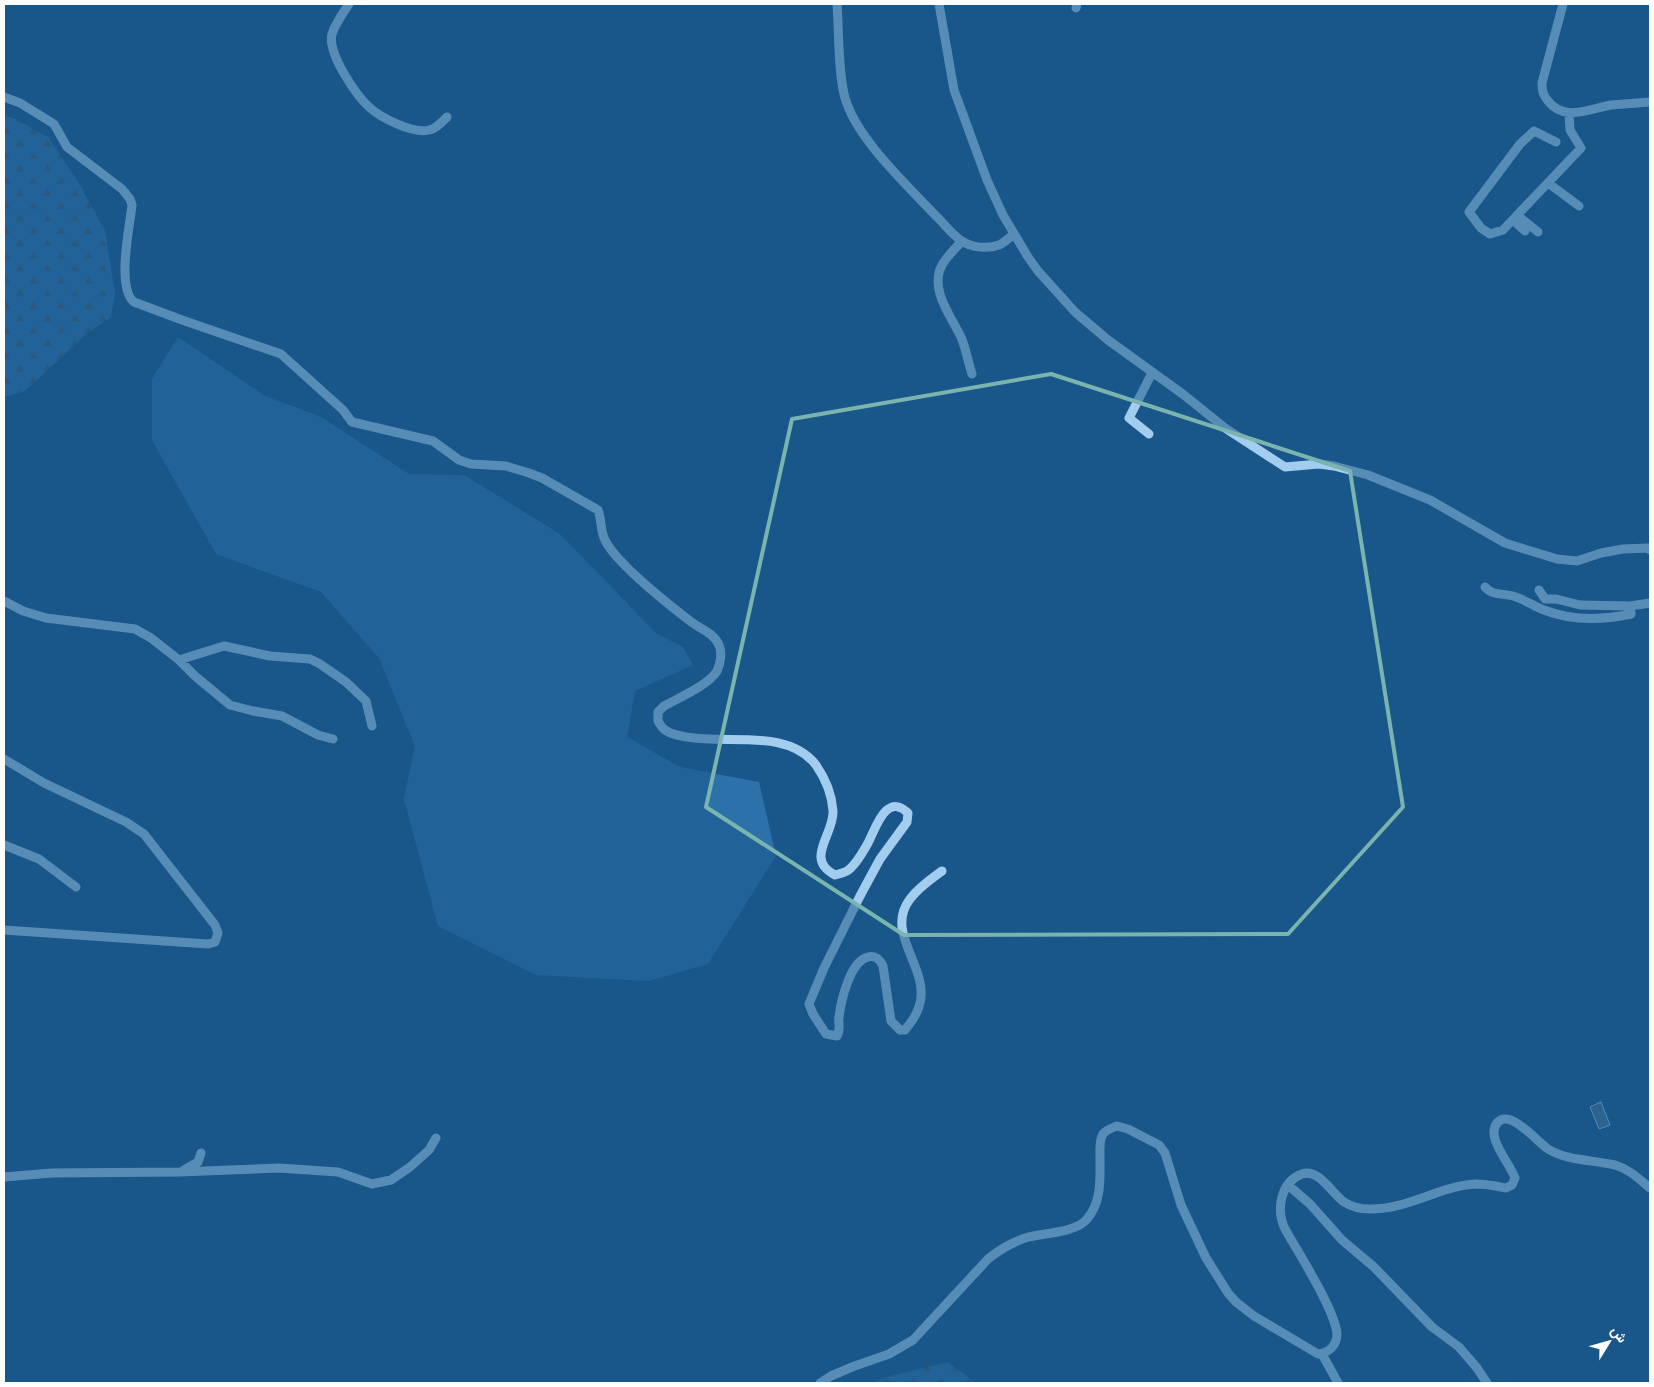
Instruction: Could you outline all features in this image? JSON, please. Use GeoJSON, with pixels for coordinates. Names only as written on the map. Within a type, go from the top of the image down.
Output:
{"type":"FeatureCollection","features":[{"type":"Feature","properties":{"kind":"street"},"geometry":{"type":"LineString","coordinates":[[349,4],[332,34],[331,41],[342,70],[363,101],[378,114],[389,120],[420,131],[430,130],[438,126],[447,117]]}},
{"type":"Feature","properties":{"kind":"street"},"geometry":{"type":"LineString","coordinates":[[837,4],[844,91],[855,122],[874,148],[962,241],[986,248],[1000,245],[1014,234]]}},
{"type":"Feature","properties":{"kind":"street"},"geometry":{"type":"LineString","coordinates":[[939,4],[954,90],[986,180],[1003,215],[1038,271],[1089,325],[1184,395],[1225,428],[1285,467],[1320,464],[1368,475],[1430,500],[1505,543],[1557,559],[1577,561],[1622,548],[1649,548],[1650,550]]}},
{"type":"Feature","properties":{"kind":"street"},"geometry":{"type":"LineString","coordinates":[[1563,4],[1542,83],[1542,93],[1551,105],[1559,111],[1569,114],[1611,105],[1650,102]]}},
{"type":"Feature","properties":{"kind":"street"},"geometry":{"type":"LineString","coordinates":[[4,96],[20,103],[54,124],[60,138],[67,147],[122,189],[130,199],[132,204],[125,277],[127,290],[134,302],[281,354],[328,396],[352,422],[433,441],[459,460],[472,464],[506,466],[529,473],[542,478],[598,510],[604,539],[620,559],[691,622],[710,634],[718,644],[720,661],[716,671],[708,681],[664,706],[658,712],[658,721],[664,730],[684,737],[714,741],[744,740],[782,743],[793,747],[812,760],[826,782],[833,811],[832,822],[821,854],[821,862],[825,868],[835,874],[848,871],[868,843],[880,818],[887,810],[895,806],[903,807],[908,812],[907,822],[880,859],[864,888],[824,968],[809,1004],[826,1034],[837,1036],[844,990],[859,962],[870,956],[876,957],[884,966],[891,1022],[900,1030],[906,1030],[910,1025],[920,1005],[921,988],[919,977],[903,934],[903,913],[909,900],[924,883],[942,871]]}},
{"type":"Feature","properties":{"kind":"street"},"geometry":{"type":"LineString","coordinates":[[1556,142],[1534,131],[1520,144],[1469,212],[1482,228],[1490,234],[1504,230],[1581,148],[1570,130],[1569,114]]}},
{"type":"Feature","properties":{"kind":"street"},"geometry":{"type":"LineString","coordinates":[[1548,183],[1579,206]]}},
{"type":"Feature","properties":{"kind":"street"},"geometry":{"type":"LineString","coordinates":[[1515,218],[1525,231]]}},
{"type":"Feature","properties":{"kind":"street"},"geometry":{"type":"LineString","coordinates":[[1515,218],[1538,232]]}},
{"type":"Feature","properties":{"kind":"street"},"geometry":{"type":"LineString","coordinates":[[962,241],[941,267],[938,284],[944,306],[961,339],[972,374]]}},
{"type":"Feature","properties":{"kind":"street"},"geometry":{"type":"LineString","coordinates":[[1149,434],[1129,418],[1152,373]]}},
{"type":"Feature","properties":{"kind":"street"},"geometry":{"type":"LineString","coordinates":[[1485,587],[1494,594],[1513,596],[1542,609],[1576,618],[1613,618],[1631,614],[1630,606]]}},
{"type":"Feature","properties":{"kind":"street"},"geometry":{"type":"LineString","coordinates":[[1539,590],[1545,599],[1556,599],[1580,605],[1630,606],[1650,603]]}},
{"type":"Feature","properties":{"kind":"street"},"geometry":{"type":"LineString","coordinates":[[4,601],[23,611],[46,618],[135,629],[151,638],[179,660],[195,676],[206,683],[222,700],[230,705],[253,712],[282,716],[318,735],[333,739]]}},
{"type":"Feature","properties":{"kind":"street"},"geometry":{"type":"LineString","coordinates":[[179,660],[224,646],[270,656],[310,659],[346,682],[366,700],[372,726]]}},
{"type":"Feature","properties":{"kind":"street"},"geometry":{"type":"LineString","coordinates":[[4,759],[44,783],[126,822],[144,834],[215,925],[218,933],[215,942],[208,944],[4,930]]}},
{"type":"Feature","properties":{"kind":"street"},"geometry":{"type":"LineString","coordinates":[[4,845],[38,859],[76,887]]}},
{"type":"Feature","properties":{"kind":"street"},"geometry":{"type":"LineString","coordinates":[[820,1383],[852,1367],[889,1354],[913,1340],[988,1259],[999,1251],[1015,1242],[1072,1228],[1087,1220],[1098,1198],[1100,1184],[1100,1141],[1104,1133],[1117,1126],[1128,1129],[1159,1145],[1165,1153],[1181,1206],[1206,1258],[1228,1293],[1236,1302],[1254,1316],[1314,1353],[1322,1354],[1334,1346],[1336,1329],[1327,1306],[1281,1221],[1280,1215],[1281,1199],[1288,1185],[1297,1176],[1310,1173],[1321,1180],[1345,1203],[1360,1209],[1399,1206],[1466,1185],[1492,1185],[1506,1188],[1512,1185],[1514,1178],[1494,1136],[1496,1124],[1500,1120],[1505,1119],[1516,1121],[1540,1143],[1555,1153],[1616,1165],[1626,1169],[1650,1188]]}},
{"type":"Feature","properties":{"kind":"street"},"geometry":{"type":"LineString","coordinates":[[4,1177],[52,1173],[179,1172],[279,1168],[338,1172],[372,1184],[391,1180],[410,1167],[429,1150],[436,1138]]}},
{"type":"Feature","properties":{"kind":"street"},"geometry":{"type":"LineString","coordinates":[[179,1172],[198,1162],[201,1153]]}},
{"type":"Feature","properties":{"kind":"street"},"geometry":{"type":"LineString","coordinates":[[1288,1185],[1310,1204],[1342,1240],[1374,1267],[1432,1327],[1459,1347],[1487,1383]]}},
{"type":"Feature","properties":{"kind":"street"},"geometry":{"type":"LineString","coordinates":[[1322,1354],[1338,1383]]}},
{"type":"Feature","properties":{"kind":"highlighted area"},"geometry":{"type":"Polygon","coordinates":[[[1051,374],[1350,471],[1403,807],[1288,934],[904,935],[706,807],[792,419],[1051,374]]]}},
{"type":"Feature","properties":{"kind":"green space"},"geometry":{"type":"Polygon","coordinates":[[[4,116],[13,118],[48,137],[80,185],[105,231],[115,294],[111,317],[85,335],[25,391],[4,397],[4,116]]]}},
{"type":"Feature","properties":{"kind":"green space"},"geometry":{"type":"Polygon","coordinates":[[[178,337],[265,396],[321,417],[409,474],[464,475],[560,534],[657,634],[683,647],[693,665],[635,691],[627,737],[680,767],[759,782],[776,856],[708,964],[648,981],[536,975],[438,926],[404,799],[415,746],[379,658],[321,592],[216,554],[152,440],[152,379],[178,337]]]}},
{"type":"Feature","properties":{"kind":"green space"},"geometry":{"type":"Polygon","coordinates":[[[948,1362],[976,1383],[873,1383],[887,1377],[948,1362]]]}},
{"type":"Feature","properties":{"kind":"water"},"geometry":{"type":"Polygon","coordinates":[[[1601,1102],[1610,1125],[1599,1129],[1590,1107],[1601,1102]]]}}]}
